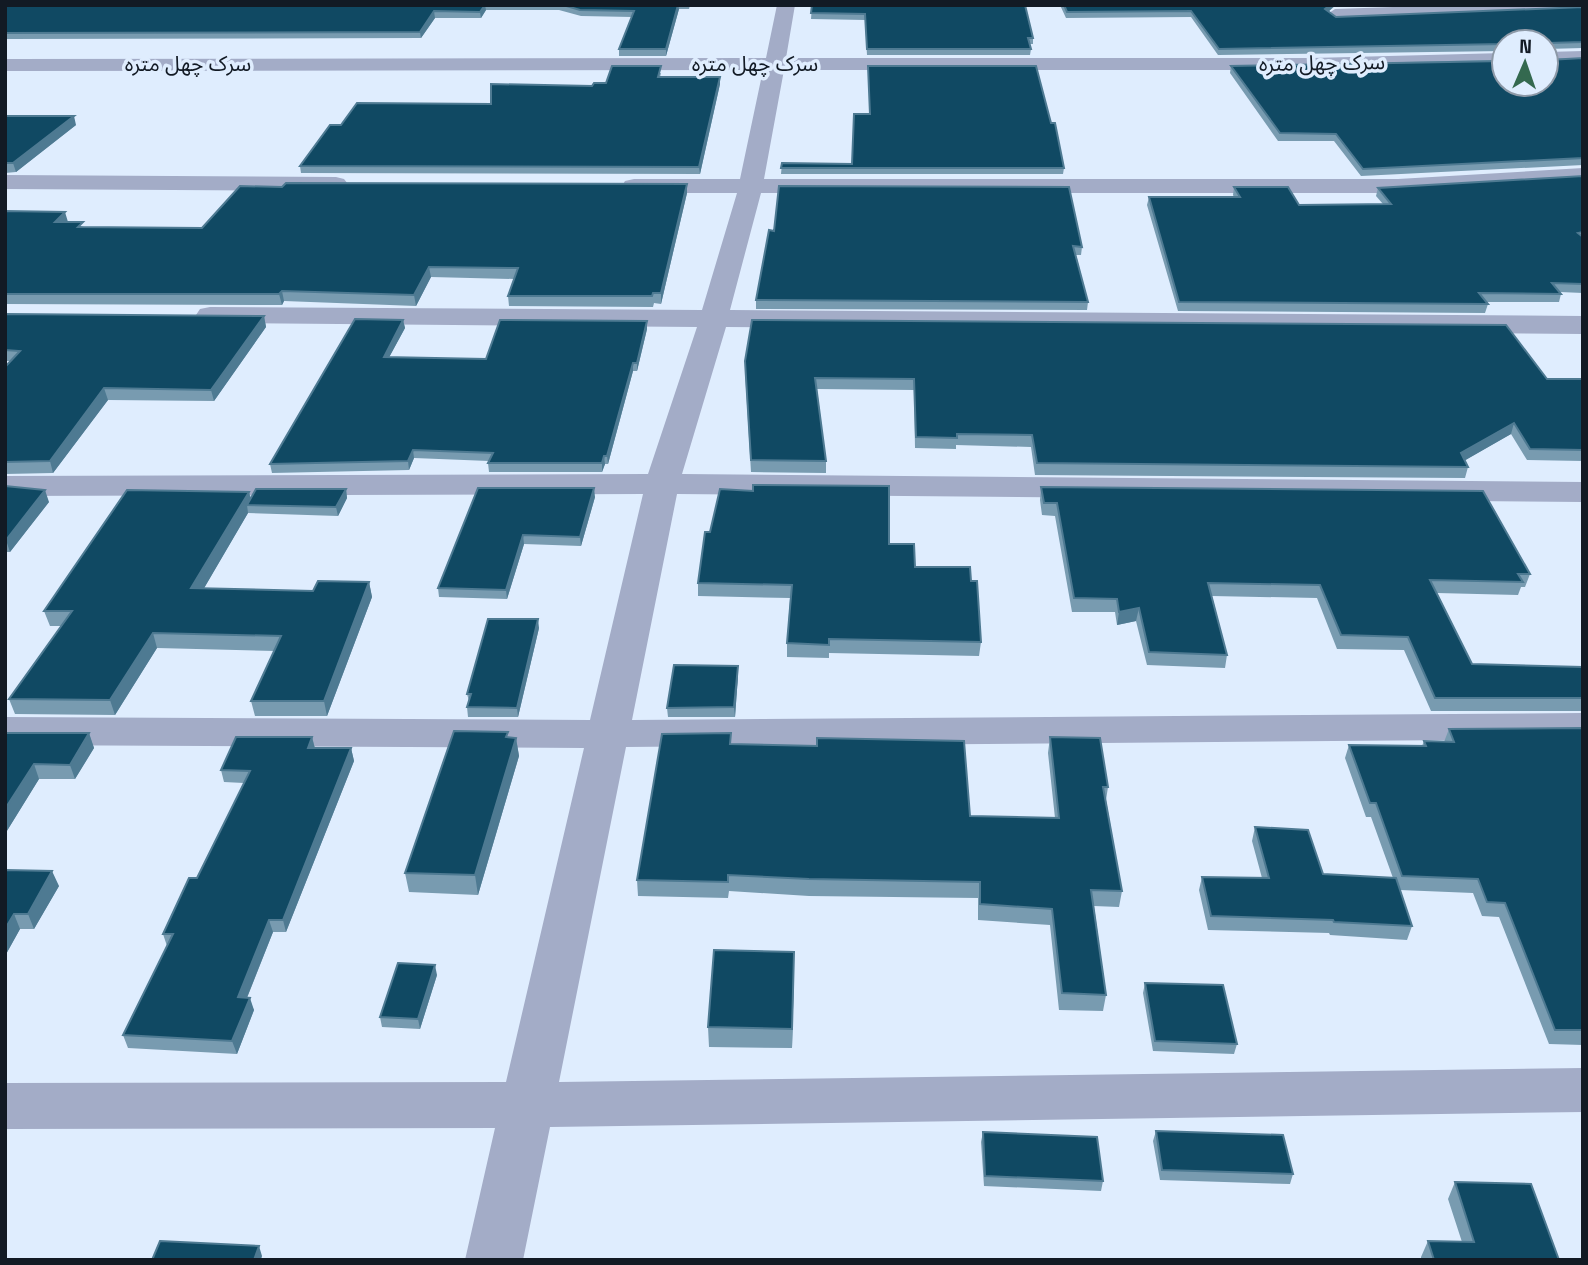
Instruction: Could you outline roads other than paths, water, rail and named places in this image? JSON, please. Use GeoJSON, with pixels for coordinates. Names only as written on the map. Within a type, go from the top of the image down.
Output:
{"type":"FeatureCollection","features":[{"type":"Feature","properties":{"kind":"street"},"geometry":{"type":"LineString","coordinates":[[494,1260],[662,484],[714,319],[751,186],[786,5]]}},
{"type":"Feature","properties":{"kind":"street"},"geometry":{"type":"LineString","coordinates":[[1335,15],[1583,6]]}},
{"type":"Feature","properties":{"kind":"street"},"geometry":{"type":"LineString","coordinates":[[1560,58],[1583,57]]}},
{"type":"Feature","properties":{"kind":"street","name":"سرک چهل متره"},"geometry":{"type":"LineString","coordinates":[[5,65],[1312,64],[1490,59]]}},
{"type":"Feature","properties":{"kind":"street"},"geometry":{"type":"LineString","coordinates":[[612,186],[1398,186],[1583,175]]}},
{"type":"Feature","properties":{"kind":"street"},"geometry":{"type":"LineString","coordinates":[[5,182],[364,184]]}},
{"type":"Feature","properties":{"kind":"street"},"geometry":{"type":"LineString","coordinates":[[189,315],[1583,325]]}},
{"type":"Feature","properties":{"kind":"street"},"geometry":{"type":"LineString","coordinates":[[5,486],[662,484],[1583,492]]}},
{"type":"Feature","properties":{"kind":"street"},"geometry":{"type":"LineString","coordinates":[[5,731],[609,734],[1583,726]]}},
{"type":"Feature","properties":{"kind":"street"},"geometry":{"type":"LineString","coordinates":[[5,1106],[527,1105],[1583,1090]]}}]}
